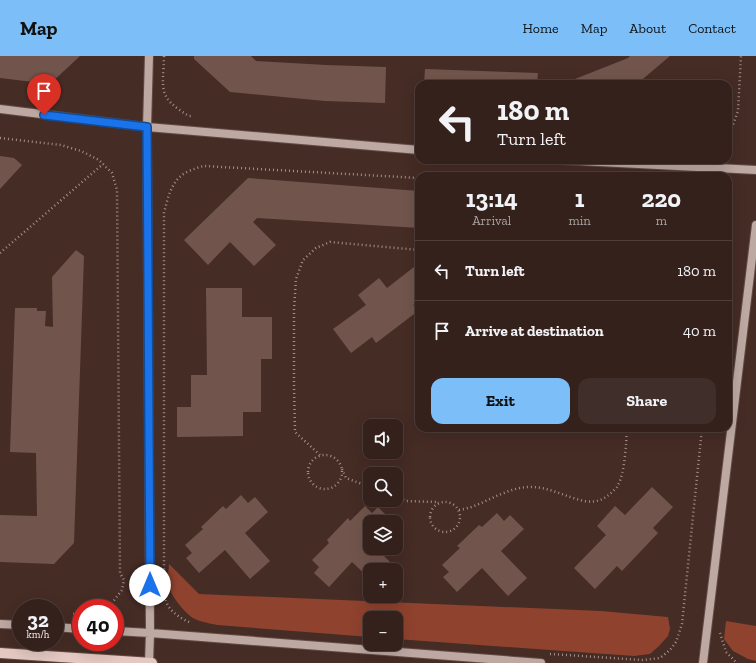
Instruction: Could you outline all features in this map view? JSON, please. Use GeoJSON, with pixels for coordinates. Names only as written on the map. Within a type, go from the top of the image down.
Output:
{"type":"FeatureCollection","features":[{"type":"Feature","properties":{"kind":"main road"},"geometry":{"type":"LineString","coordinates":[[0,653],[150,663]]}},
{"type":"Feature","properties":{"kind":"street"},"geometry":{"type":"LineString","coordinates":[[149,56],[147,127],[150,663]]}},
{"type":"Feature","properties":{"kind":"street"},"geometry":{"type":"LineString","coordinates":[[0,109],[147,127],[415,150]]}},
{"type":"Feature","properties":{"kind":"street"},"geometry":{"type":"LineString","coordinates":[[638,164],[756,170]]}},
{"type":"Feature","properties":{"kind":"street"},"geometry":{"type":"LineString","coordinates":[[732,423],[756,225]]}},
{"type":"Feature","properties":{"kind":"street"},"geometry":{"type":"LineString","coordinates":[[703,663],[731,432]]}},
{"type":"Feature","properties":{"kind":"street"},"geometry":{"type":"LineString","coordinates":[[0,624],[12,625]]}},
{"type":"Feature","properties":{"kind":"street"},"geometry":{"type":"LineString","coordinates":[[124,631],[150,632],[541,663]]}},
{"type":"Feature","properties":{"kind":"path"},"geometry":{"type":"LineString","coordinates":[[164,56],[164,94],[169,102],[177,109],[189,116],[197,117]]}},
{"type":"Feature","properties":{"kind":"path"},"geometry":{"type":"LineString","coordinates":[[732,128],[738,111],[741,56]]}},
{"type":"Feature","properties":{"kind":"path"},"geometry":{"type":"LineString","coordinates":[[0,138],[61,145],[81,151],[99,160],[112,173],[117,190],[120,573],[124,580],[122,590],[115,599]]}},
{"type":"Feature","properties":{"kind":"path"},"geometry":{"type":"LineString","coordinates":[[0,253],[103,164]]}},
{"type":"Feature","properties":{"kind":"path"},"geometry":{"type":"LineString","coordinates":[[164,585],[164,213],[170,190],[177,180],[188,171],[204,166],[415,178]]}},
{"type":"Feature","properties":{"kind":"path"},"geometry":{"type":"LineString","coordinates":[[320,455],[295,432],[294,309],[296,279],[303,260],[316,248],[330,242],[415,250]]}},
{"type":"Feature","properties":{"kind":"path"},"geometry":{"type":"LineString","coordinates":[[459,510],[474,506],[513,489],[529,487],[549,490],[585,501],[598,501],[608,496],[618,486],[622,471],[627,432]]}},
{"type":"Feature","properties":{"kind":"path"},"geometry":{"type":"LineString","coordinates":[[548,654],[643,660],[660,658],[670,650],[676,642],[682,624],[702,432]]}},
{"type":"Feature","properties":{"kind":"path"},"geometry":{"type":"LineString","coordinates":[[340,466],[340,478],[336,484],[329,488],[315,486],[310,481],[308,475],[310,463],[314,458],[320,455],[326,455],[332,456],[337,460],[340,466],[346,478],[363,484]]}},
{"type":"Feature","properties":{"kind":"path"},"geometry":{"type":"LineString","coordinates":[[403,500],[406,501],[446,502],[456,506],[461,516],[460,522],[458,527],[448,532],[437,530],[430,521],[431,510],[442,502]]}},
{"type":"Feature","properties":{"kind":"path"},"geometry":{"type":"LineString","coordinates":[[718,626],[726,652],[737,663]]}},
{"type":"Feature","properties":{"kind":"shaded area"},"geometry":{"type":"Polygon","coordinates":[[[169,564],[199,594],[363,601],[363,603],[403,603],[601,611],[668,617],[670,629],[668,636],[650,654],[634,656],[403,640],[403,611],[363,611],[363,636],[217,625],[193,618],[185,612],[171,592],[168,578],[169,564]]]}},
{"type":"Feature","properties":{"kind":"shaded area"},"geometry":{"type":"Polygon","coordinates":[[[726,621],[756,626],[756,661],[748,659],[733,651],[724,639],[726,621]]]}},
{"type":"Feature","properties":{"kind":"building"},"geometry":{"type":"Polygon","coordinates":[[[0,56],[80,56],[50,84],[0,78],[0,56]]]}},
{"type":"Feature","properties":{"kind":"building"},"geometry":{"type":"Polygon","coordinates":[[[194,56],[251,56],[256,61],[386,67],[385,103],[325,101],[230,92],[194,59],[194,56]]]}},
{"type":"Feature","properties":{"kind":"building"},"geometry":{"type":"Polygon","coordinates":[[[630,56],[670,56],[641,80],[575,80],[575,79],[630,56]]]}},
{"type":"Feature","properties":{"kind":"building"},"geometry":{"type":"Polygon","coordinates":[[[425,69],[538,73],[537,80],[424,80],[425,69]]]}},
{"type":"Feature","properties":{"kind":"building"},"geometry":{"type":"Polygon","coordinates":[[[0,156],[14,158],[22,165],[0,189],[0,156]]]}},
{"type":"Feature","properties":{"kind":"building"},"geometry":{"type":"Polygon","coordinates":[[[248,178],[415,191],[415,228],[257,218],[253,222],[276,245],[254,266],[230,242],[208,265],[184,240],[248,178]]]}},
{"type":"Feature","properties":{"kind":"building"},"geometry":{"type":"Polygon","coordinates":[[[76,250],[84,256],[74,543],[54,564],[0,562],[0,515],[37,516],[36,453],[10,452],[15,308],[37,308],[37,311],[46,311],[45,326],[53,327],[52,277],[76,250]]]}},
{"type":"Feature","properties":{"kind":"building"},"geometry":{"type":"Polygon","coordinates":[[[414,267],[415,304],[413,305],[415,307],[415,313],[376,343],[372,337],[351,353],[333,329],[366,305],[358,295],[379,278],[387,288],[414,267]]]}},
{"type":"Feature","properties":{"kind":"building"},"geometry":{"type":"Polygon","coordinates":[[[206,288],[242,288],[242,317],[272,317],[272,359],[261,359],[261,412],[243,412],[243,436],[177,437],[177,407],[191,407],[191,375],[207,375],[206,288]]]}},
{"type":"Feature","properties":{"kind":"building"},"geometry":{"type":"Polygon","coordinates":[[[652,487],[673,507],[653,528],[658,533],[622,571],[617,566],[595,589],[574,568],[606,535],[597,526],[615,506],[625,515],[652,487]]]}},
{"type":"Feature","properties":{"kind":"building"},"geometry":{"type":"Polygon","coordinates":[[[241,495],[248,503],[255,497],[268,512],[245,533],[270,561],[250,579],[225,550],[199,573],[186,558],[192,553],[185,545],[203,529],[201,527],[223,506],[226,509],[241,495]]]}},
{"type":"Feature","properties":{"kind":"building"},"geometry":{"type":"Polygon","coordinates":[[[364,507],[372,513],[378,507],[386,515],[363,515],[363,555],[383,555],[391,563],[363,563],[363,572],[352,562],[329,587],[314,573],[319,567],[312,560],[329,543],[327,540],[348,518],[350,521],[364,507]]]}},
{"type":"Feature","properties":{"kind":"building"},"geometry":{"type":"Polygon","coordinates":[[[497,513],[504,521],[510,515],[524,529],[501,551],[527,578],[508,596],[482,568],[457,592],[443,577],[449,572],[442,565],[460,548],[457,546],[479,525],[482,527],[497,513]]]}},
{"type":"Feature","properties":{"kind":"route"},"geometry":{"type":"LineString","coordinates":[[44,115],[147,127],[150,585]]}}]}
